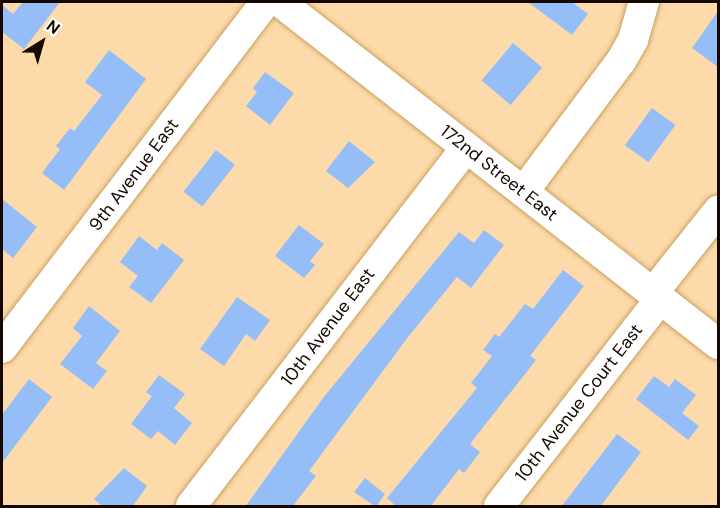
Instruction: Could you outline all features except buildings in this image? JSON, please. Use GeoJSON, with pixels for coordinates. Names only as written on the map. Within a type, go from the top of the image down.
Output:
{"type":"FeatureCollection","features":[{"type":"Feature","properties":{"kind":"street","name":"9th Avenue East"},"geometry":{"type":"LineString","coordinates":[[2,348],[266,2]]}},
{"type":"Feature","properties":{"kind":"street","name":"172nd Street East"},"geometry":{"type":"LineString","coordinates":[[280,2],[524,190],[718,344]]}},
{"type":"Feature","properties":{"kind":"street"},"geometry":{"type":"LineString","coordinates":[[524,190],[621,61],[633,40],[645,2]]}},
{"type":"Feature","properties":{"kind":"street","name":"10th Avenue East"},"geometry":{"type":"LineString","coordinates":[[190,507],[466,147]]}},
{"type":"Feature","properties":{"kind":"street","name":"10th Avenue Court East"},"geometry":{"type":"LineString","coordinates":[[499,507],[718,211]]}}]}
